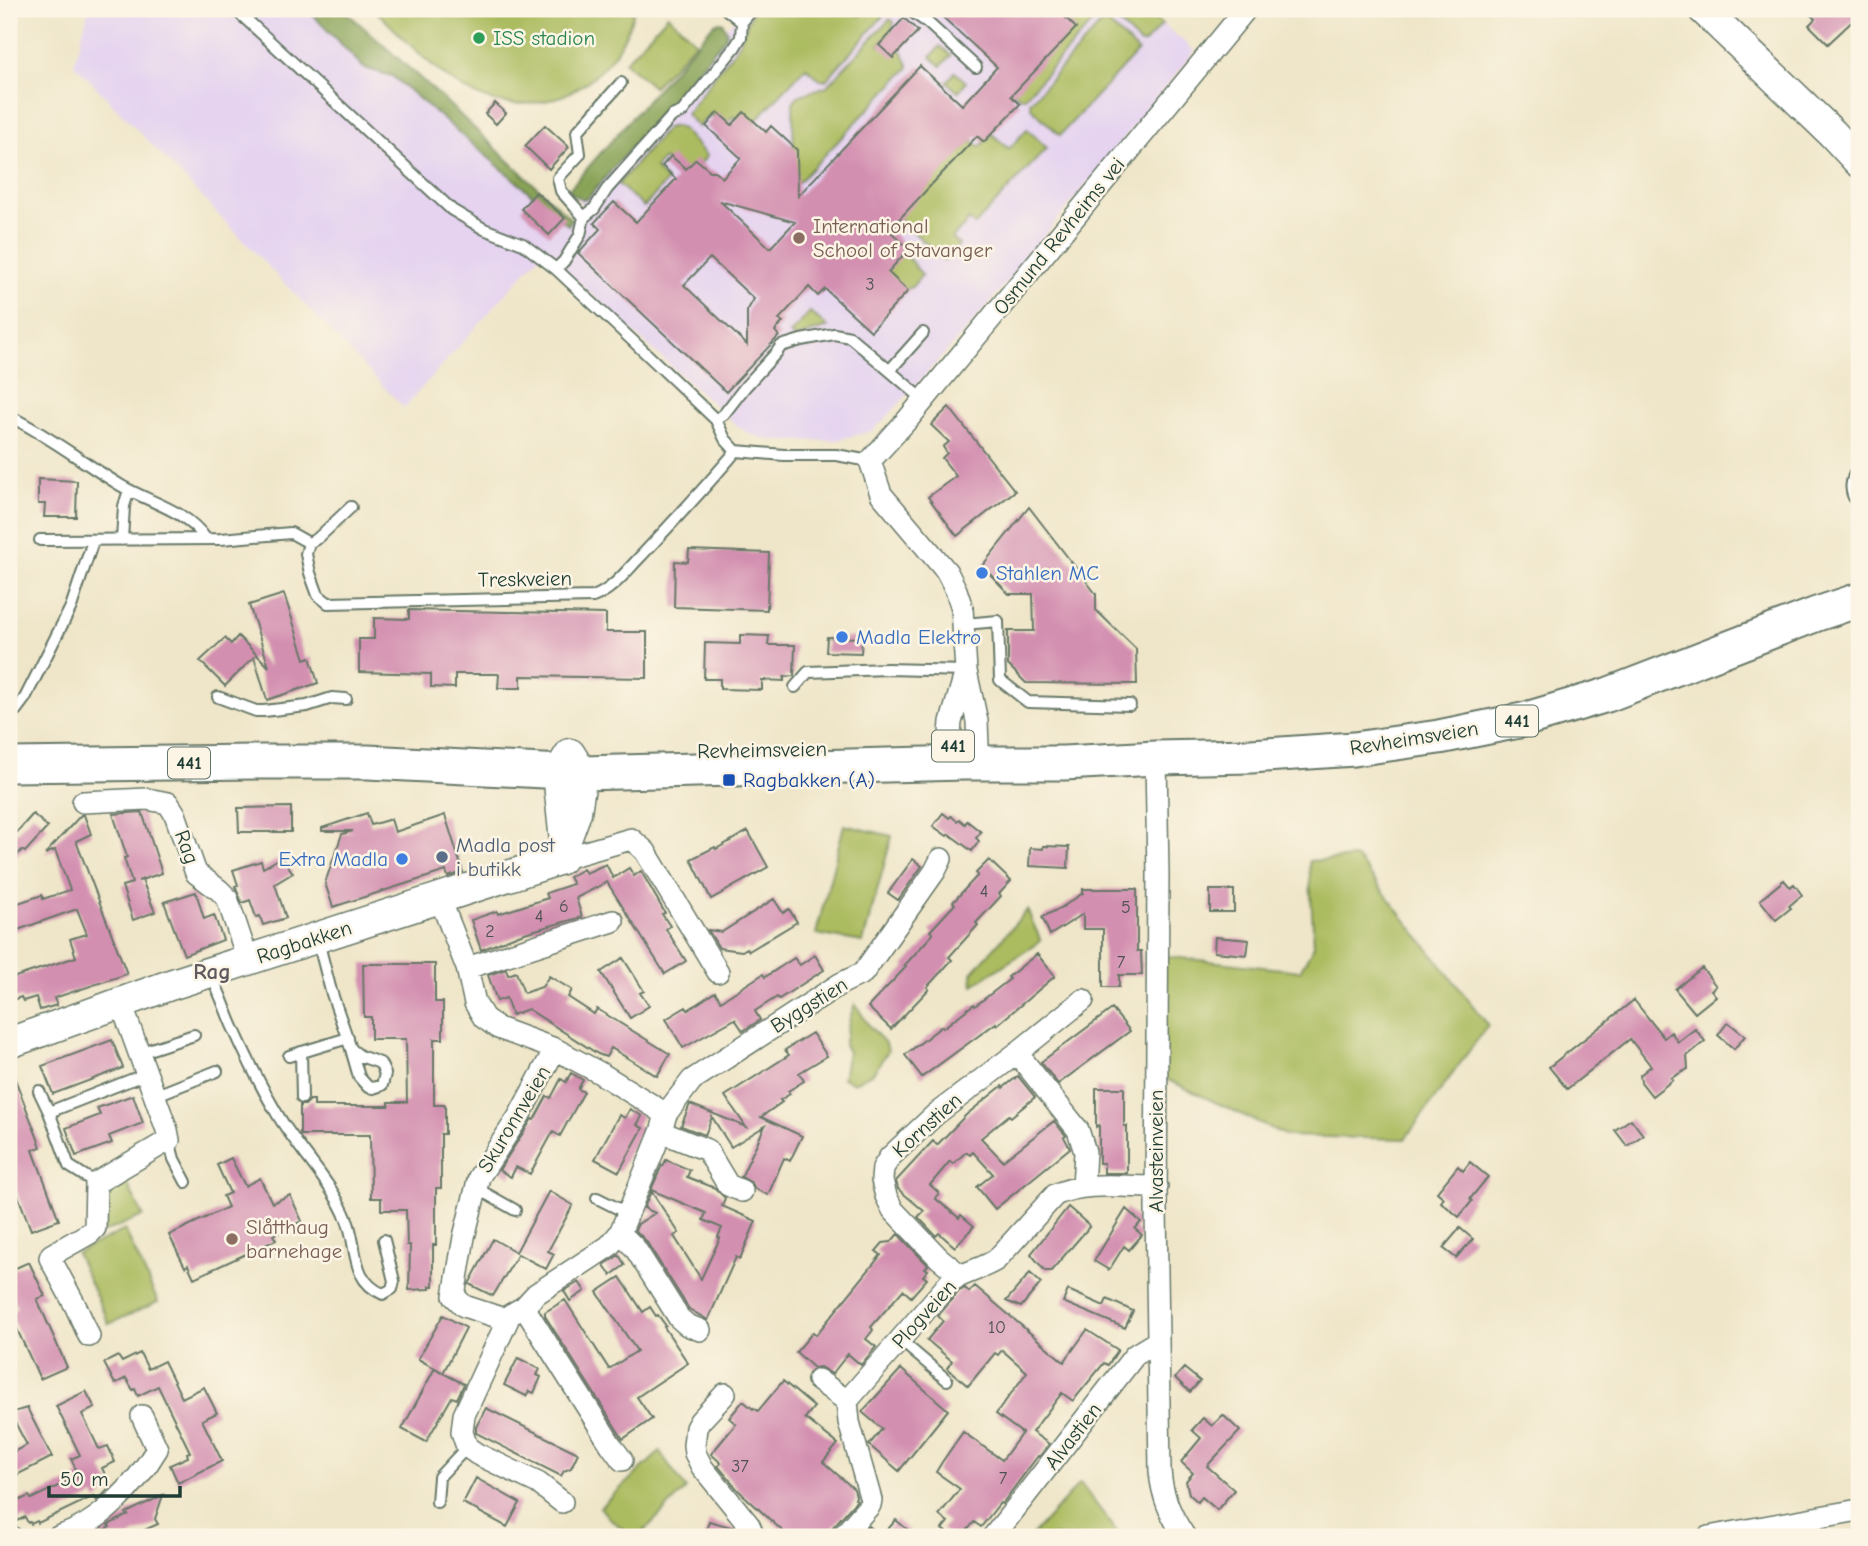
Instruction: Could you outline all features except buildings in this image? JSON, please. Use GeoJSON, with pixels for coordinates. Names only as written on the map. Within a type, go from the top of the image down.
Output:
{"type":"FeatureCollection","features":[{"type":"Feature","properties":{"kind":"main road","name":"Revheimsveien"},"geometry":{"type":"LineString","coordinates":[[9,765],[368,762],[570,767],[1065,748],[1156,758],[1251,756],[1354,749],[1439,737],[1523,720],[1607,695],[1859,600]]}},
{"type":"Feature","properties":{"kind":"street","name":"Osmund Revheims vei"},"geometry":{"type":"LineString","coordinates":[[870,461],[1245,9]]}},
{"type":"Feature","properties":{"kind":"street"},"geometry":{"type":"LineString","coordinates":[[1703,9],[1832,132],[1859,162]]}},
{"type":"Feature","properties":{"kind":"street"},"geometry":{"type":"LineString","coordinates":[[870,461],[881,494],[947,572],[962,608],[966,671],[977,721],[964,752]]}},
{"type":"Feature","properties":{"kind":"street"},"geometry":{"type":"LineString","coordinates":[[964,752],[951,722],[966,671]]}},
{"type":"Feature","properties":{"kind":"street","name":"Alvasteinveien"},"geometry":{"type":"LineString","coordinates":[[1156,758],[1161,1488],[1170,1513],[1185,1537]]}},
{"type":"Feature","properties":{"kind":"street"},"geometry":{"type":"LineString","coordinates":[[563,851],[570,767]]}},
{"type":"Feature","properties":{"kind":"street","name":"Rag"},"geometry":{"type":"LineString","coordinates":[[83,802],[147,799],[168,803],[175,814],[196,873],[227,898],[248,960]]}},
{"type":"Feature","properties":{"kind":"street","name":"Ragbakken"},"geometry":{"type":"LineString","coordinates":[[9,1043],[170,985],[440,899],[563,851],[631,839],[645,851],[719,972]]}},
{"type":"Feature","properties":{"kind":"street","name":"Byggstien"},"geometry":{"type":"LineString","coordinates":[[467,1447],[462,1432],[464,1415],[515,1314],[536,1294],[609,1246],[624,1223],[664,1123],[692,1080],[840,984],[863,972],[940,859]]}},
{"type":"Feature","properties":{"kind":"street","name":"Skuronnveien"},"geometry":{"type":"LineString","coordinates":[[440,899],[467,968],[475,1003],[484,1018],[498,1028],[555,1049],[600,1073],[664,1123]]}},
{"type":"Feature","properties":{"kind":"street"},"geometry":{"type":"LineString","coordinates":[[467,968],[613,921]]}},
{"type":"Feature","properties":{"kind":"street","name":"Kornstien"},"geometry":{"type":"LineString","coordinates":[[960,1275],[939,1258],[893,1210],[882,1180],[883,1168],[890,1157],[921,1127],[1083,1000]]}},
{"type":"Feature","properties":{"kind":"street"},"geometry":{"type":"LineString","coordinates":[[89,1336],[50,1258],[55,1252],[96,1228],[96,1183],[169,1140],[120,1004]]}},
{"type":"Feature","properties":{"kind":"street","name":"Skuronnveien"},"geometry":{"type":"LineString","coordinates":[[515,1314],[464,1306],[454,1296],[464,1237],[479,1177],[519,1116],[555,1049]]}},
{"type":"Feature","properties":{"kind":"street"},"geometry":{"type":"LineString","coordinates":[[1017,1053],[1078,1130],[1085,1152],[1083,1187]]}},
{"type":"Feature","properties":{"kind":"street"},"geometry":{"type":"LineString","coordinates":[[664,1123],[707,1150],[728,1185],[742,1191]]}},
{"type":"Feature","properties":{"kind":"street","name":"Plogveien"},"geometry":{"type":"LineString","coordinates":[[847,1401],[951,1281],[996,1260],[1055,1195],[1067,1189],[1083,1187],[1157,1186]]}},
{"type":"Feature","properties":{"kind":"street"},"geometry":{"type":"LineString","coordinates":[[624,1223],[635,1248],[679,1318],[699,1330]]}},
{"type":"Feature","properties":{"kind":"street"},"geometry":{"type":"LineString","coordinates":[[515,1314],[622,1460]]}},
{"type":"Feature","properties":{"kind":"street","name":"Alvastien"},"geometry":{"type":"LineString","coordinates":[[993,1537],[1135,1355],[1158,1342]]}},
{"type":"Feature","properties":{"kind":"street"},"geometry":{"type":"LineString","coordinates":[[818,1380],[847,1401],[849,1422],[872,1500],[870,1506],[842,1537]]}},
{"type":"Feature","properties":{"kind":"street"},"geometry":{"type":"LineString","coordinates":[[725,1394],[700,1421],[690,1423],[694,1445],[697,1459],[749,1525],[754,1537]]}},
{"type":"Feature","properties":{"kind":"street"},"geometry":{"type":"LineString","coordinates":[[58,1537],[97,1517],[133,1484],[157,1449],[142,1416]]}},
{"type":"Feature","properties":{"kind":"street"},"geometry":{"type":"LineString","coordinates":[[467,1447],[538,1483],[562,1502]]}},
{"type":"Feature","properties":{"kind":"street"},"geometry":{"type":"LineString","coordinates":[[1708,1537],[1859,1510]]}},
{"type":"Feature","properties":{"kind":"lane"},"geometry":{"type":"LineString","coordinates":[[235,9],[452,211],[484,229],[523,244],[556,269],[716,420],[725,439],[736,451],[836,455],[870,461]]}},
{"type":"Feature","properties":{"kind":"lane"},"geometry":{"type":"LineString","coordinates":[[726,9],[742,22]]}},
{"type":"Feature","properties":{"kind":"lane"},"geometry":{"type":"LineString","coordinates":[[556,269],[580,235],[584,217],[594,209],[607,189],[672,116],[681,112],[726,58],[741,37],[742,22],[753,9]]}},
{"type":"Feature","properties":{"kind":"lane"},"geometry":{"type":"LineString","coordinates":[[908,9],[928,23],[976,67]]}},
{"type":"Feature","properties":{"kind":"lane"},"geometry":{"type":"LineString","coordinates":[[584,217],[561,191],[558,178],[580,154],[577,132],[621,83]]}},
{"type":"Feature","properties":{"kind":"lane"},"geometry":{"type":"LineString","coordinates":[[890,370],[923,333]]}},
{"type":"Feature","properties":{"kind":"lane"},"geometry":{"type":"LineString","coordinates":[[716,420],[781,346],[834,334],[850,337],[923,400]]}},
{"type":"Feature","properties":{"kind":"lane"},"geometry":{"type":"LineString","coordinates":[[9,416],[39,432],[129,491],[168,507],[195,525],[206,539]]}},
{"type":"Feature","properties":{"kind":"lane","name":"Treskveien"},"geometry":{"type":"LineString","coordinates":[[313,541],[306,554],[310,573],[318,595],[328,603],[593,597],[603,594],[620,579],[736,451]]}},
{"type":"Feature","properties":{"kind":"lane"},"geometry":{"type":"LineString","coordinates":[[1859,466],[1851,480],[1852,493],[1859,505]]}},
{"type":"Feature","properties":{"kind":"lane"},"geometry":{"type":"LineString","coordinates":[[122,540],[124,506],[129,491]]}},
{"type":"Feature","properties":{"kind":"lane"},"geometry":{"type":"LineString","coordinates":[[40,540],[206,539],[291,533],[313,541],[351,507]]}},
{"type":"Feature","properties":{"kind":"lane"},"geometry":{"type":"LineString","coordinates":[[9,714],[16,710],[25,698],[71,607],[93,541]]}},
{"type":"Feature","properties":{"kind":"lane"},"geometry":{"type":"LineString","coordinates":[[964,625],[998,621],[1000,680],[1028,702],[1130,705]]}},
{"type":"Feature","properties":{"kind":"lane"},"geometry":{"type":"LineString","coordinates":[[795,687],[808,672],[887,669],[966,671]]}},
{"type":"Feature","properties":{"kind":"lane"},"geometry":{"type":"LineString","coordinates":[[218,697],[256,711],[307,706],[332,698],[346,699]]}},
{"type":"Feature","properties":{"kind":"lane"},"geometry":{"type":"LineString","coordinates":[[289,1056],[349,1043],[317,938]]}},
{"type":"Feature","properties":{"kind":"lane"},"geometry":{"type":"LineString","coordinates":[[210,973],[232,1026],[276,1112],[334,1195],[348,1222],[359,1269],[373,1289],[383,1294],[392,1289],[394,1281],[384,1240]]}},
{"type":"Feature","properties":{"kind":"lane"},"geometry":{"type":"LineString","coordinates":[[139,1053],[194,1035]]}},
{"type":"Feature","properties":{"kind":"lane"},"geometry":{"type":"LineString","coordinates":[[301,1052],[302,1098]]}},
{"type":"Feature","properties":{"kind":"lane"},"geometry":{"type":"LineString","coordinates":[[154,1096],[217,1071]]}},
{"type":"Feature","properties":{"kind":"lane"},"geometry":{"type":"LineString","coordinates":[[49,1112],[146,1074]]}},
{"type":"Feature","properties":{"kind":"lane"},"geometry":{"type":"LineString","coordinates":[[39,1091],[69,1166],[96,1183]]}},
{"type":"Feature","properties":{"kind":"lane"},"geometry":{"type":"LineString","coordinates":[[169,1140],[174,1159],[186,1182]]}},
{"type":"Feature","properties":{"kind":"lane"},"geometry":{"type":"LineString","coordinates":[[476,1188],[515,1210]]}},
{"type":"Feature","properties":{"kind":"lane"},"geometry":{"type":"LineString","coordinates":[[597,1198],[624,1223]]}},
{"type":"Feature","properties":{"kind":"lane"},"geometry":{"type":"LineString","coordinates":[[900,1340],[947,1380]]}},
{"type":"Feature","properties":{"kind":"lane"},"geometry":{"type":"LineString","coordinates":[[437,1502],[439,1477],[467,1447]]}},
{"type":"Feature","properties":{"kind":"shaded area","name":"International School of Stavanger"},"geometry":{"type":"Polygon","coordinates":[[[89,9],[307,9],[364,68],[392,76],[568,224],[583,206],[575,197],[743,9],[1145,9],[1195,51],[978,317],[887,417],[872,431],[837,440],[790,441],[763,439],[734,423],[544,251],[404,408],[74,64],[89,9]]]}},
{"type":"Feature","properties":{"kind":"green space"},"geometry":{"type":"Polygon","coordinates":[[[307,9],[343,9],[572,220],[568,225],[392,76],[364,68],[307,9]]]}},
{"type":"Feature","properties":{"kind":"green space"},"geometry":{"type":"Polygon","coordinates":[[[374,9],[633,9],[633,14],[622,41],[606,64],[587,82],[564,95],[538,103],[512,104],[484,98],[458,85],[425,59],[374,9]]]}},
{"type":"Feature","properties":{"kind":"green space"},"geometry":{"type":"Polygon","coordinates":[[[753,9],[851,9],[859,16],[866,9],[882,9],[884,15],[826,80],[820,80],[806,67],[748,129],[734,116],[724,126],[711,114],[698,127],[686,114],[739,44],[753,9]]]}},
{"type":"Feature","properties":{"kind":"green space"},"geometry":{"type":"Polygon","coordinates":[[[1060,9],[1102,9],[1102,12],[1025,97],[1020,97],[1012,90],[1060,9]]]}},
{"type":"Feature","properties":{"kind":"green space"},"geometry":{"type":"Polygon","coordinates":[[[1108,9],[1145,9],[1162,24],[1145,43],[1140,44],[1108,9]]]}},
{"type":"Feature","properties":{"kind":"green space"},"geometry":{"type":"Polygon","coordinates":[[[668,15],[696,42],[653,87],[625,62],[668,15]]]}},
{"type":"Feature","properties":{"kind":"green space"},"geometry":{"type":"Polygon","coordinates":[[[890,19],[894,22],[891,31],[879,45],[901,48],[909,67],[794,187],[793,102],[798,96],[827,86],[890,19]]]}},
{"type":"Feature","properties":{"kind":"green space"},"geometry":{"type":"Polygon","coordinates":[[[722,22],[727,31],[726,37],[587,199],[570,193],[570,188],[715,23],[722,22]]]}},
{"type":"Feature","properties":{"kind":"green space"},"geometry":{"type":"Polygon","coordinates":[[[1101,24],[1109,24],[1138,51],[1060,135],[1031,108],[1030,102],[1101,24]]]}},
{"type":"Feature","properties":{"kind":"green space"},"geometry":{"type":"Polygon","coordinates":[[[940,46],[951,55],[941,66],[931,57],[940,46]]]}},
{"type":"Feature","properties":{"kind":"green space"},"geometry":{"type":"Polygon","coordinates":[[[955,72],[966,82],[958,92],[947,82],[955,72]]]}},
{"type":"Feature","properties":{"kind":"green space"},"geometry":{"type":"Polygon","coordinates":[[[675,126],[682,129],[707,156],[689,177],[677,171],[664,159],[655,168],[667,181],[644,207],[618,184],[667,128],[675,126]]]}},
{"type":"Feature","properties":{"kind":"green space"},"geometry":{"type":"Polygon","coordinates":[[[1027,129],[1047,148],[975,225],[969,220],[952,238],[959,245],[944,261],[898,217],[972,140],[980,147],[992,134],[1009,149],[1027,129]]]}},
{"type":"Feature","properties":{"kind":"green space"},"geometry":{"type":"Polygon","coordinates":[[[901,249],[922,275],[912,287],[902,291],[882,272],[901,249]]]}},
{"type":"Feature","properties":{"kind":"green space"},"geometry":{"type":"Polygon","coordinates":[[[810,312],[828,327],[794,338],[790,334],[810,312]]]}},
{"type":"Feature","properties":{"kind":"green space"},"geometry":{"type":"Polygon","coordinates":[[[844,825],[892,836],[863,942],[816,934],[844,825]]]}},
{"type":"Feature","properties":{"kind":"green space"},"geometry":{"type":"Polygon","coordinates":[[[1357,858],[1488,1025],[1405,1139],[1287,1136],[1164,1078],[1163,956],[1300,971],[1314,946],[1309,861],[1357,858]]]}},
{"type":"Feature","properties":{"kind":"green space"},"geometry":{"type":"Polygon","coordinates":[[[1027,910],[1041,941],[973,985],[972,973],[1027,910]]]}},
{"type":"Feature","properties":{"kind":"green space"},"geometry":{"type":"Polygon","coordinates":[[[855,1004],[870,1027],[886,1044],[888,1051],[873,1073],[854,1083],[843,1078],[848,1052],[844,1045],[855,1004]]]}},
{"type":"Feature","properties":{"kind":"green space"},"geometry":{"type":"Polygon","coordinates":[[[123,1175],[143,1216],[104,1232],[101,1199],[104,1188],[123,1175]]]}},
{"type":"Feature","properties":{"kind":"green space"},"geometry":{"type":"Polygon","coordinates":[[[125,1230],[158,1302],[109,1324],[76,1253],[125,1230]]]}},
{"type":"Feature","properties":{"kind":"green space"},"geometry":{"type":"Polygon","coordinates":[[[660,1452],[686,1489],[638,1537],[633,1537],[600,1507],[660,1452]]]}},
{"type":"Feature","properties":{"kind":"green space"},"geometry":{"type":"Polygon","coordinates":[[[1080,1483],[1121,1537],[1031,1537],[1080,1483]]]}},
{"type":"Feature","properties":{"kind":"place","name":"ISS stadion"},"geometry":{"type":"Point","coordinates":[479,38]}},
{"type":"Feature","properties":{"kind":"place","name":"International School of Stavanger"},"geometry":{"type":"Point","coordinates":[799,238]}},
{"type":"Feature","properties":{"kind":"place","name":"Stahlen MC"},"geometry":{"type":"Point","coordinates":[982,573]}},
{"type":"Feature","properties":{"kind":"place","name":"Madla Elektro"},"geometry":{"type":"Point","coordinates":[842,637]}},
{"type":"Feature","properties":{"kind":"place","name":"Ragbakken (A)"},"geometry":{"type":"Point","coordinates":[729,780]}},
{"type":"Feature","properties":{"kind":"place","name":"Madla post i butikk"},"geometry":{"type":"Point","coordinates":[442,857]}},
{"type":"Feature","properties":{"kind":"place","name":"Extra Madla"},"geometry":{"type":"Point","coordinates":[402,859]}},
{"type":"Feature","properties":{"kind":"place","name":"Slåtthaug barnehage"},"geometry":{"type":"Point","coordinates":[232,1239]}},
{"type":"Feature","properties":{"kind":"district","name":"Rag"},"geometry":{"type":"Point","coordinates":[212,971]}}]}
